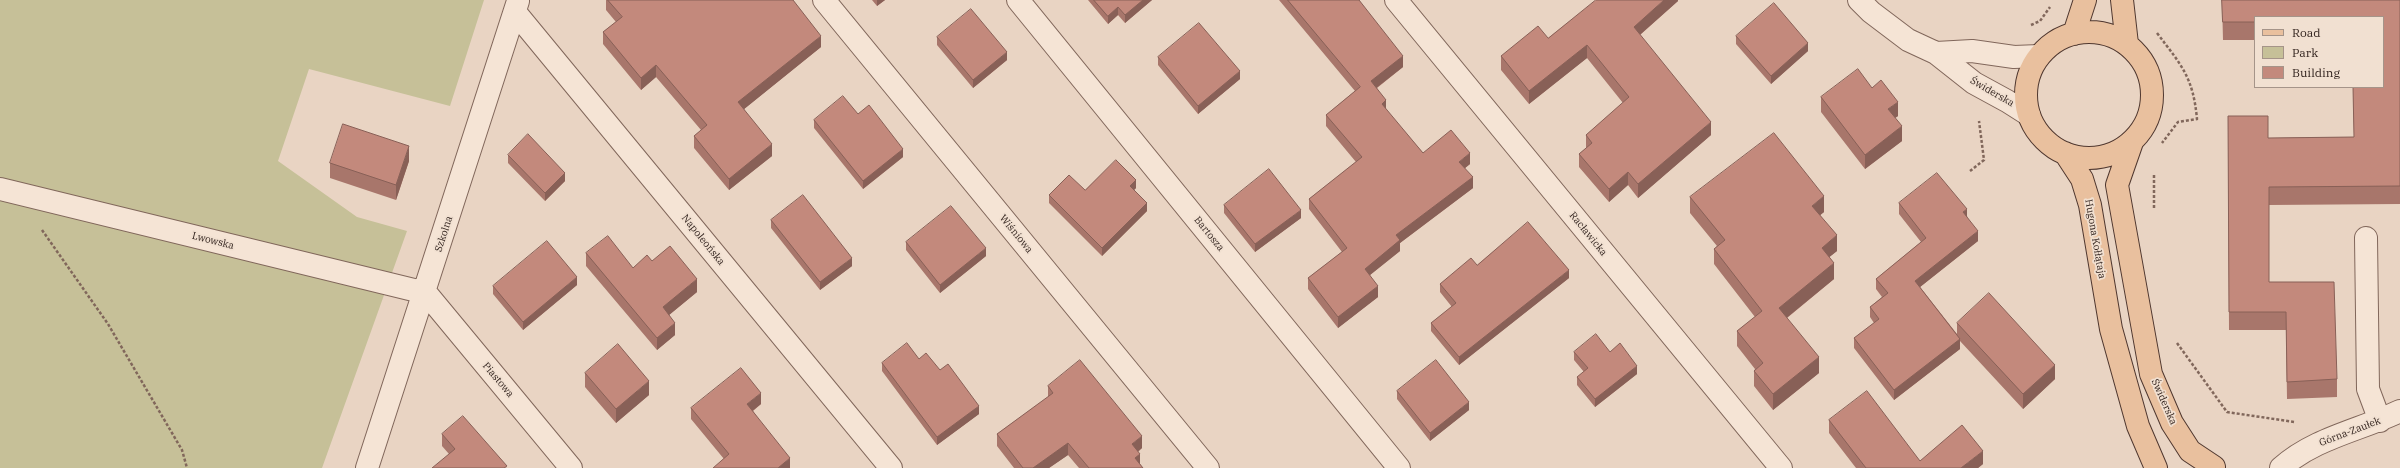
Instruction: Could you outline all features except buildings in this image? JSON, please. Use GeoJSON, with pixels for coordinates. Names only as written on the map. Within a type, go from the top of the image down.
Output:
{"type":"FeatureCollection","features":[{"type":"Feature","properties":{"kind":"main road"},"geometry":{"type":"LineString","coordinates":[[2074,34],[2085,0]]}},
{"type":"Feature","properties":{"kind":"main road"},"geometry":{"type":"LineString","coordinates":[[2122,0],[2127,44]]}},
{"type":"Feature","properties":{"kind":"main road"},"geometry":{"type":"LineString","coordinates":[[2102,33],[2127,44],[2146,66],[2151,80],[2152,95],[2150,112],[2143,129],[2132,142],[2117,152],[2100,158],[2083,158],[2065,153],[2050,144],[2038,131],[2029,115],[2026,95],[2029,74],[2039,56],[2054,42],[2074,34],[2102,33]]}},
{"type":"Feature","properties":{"kind":"main road","name":"Świderska"},"geometry":{"type":"LineString","coordinates":[[2132,142],[2117,185],[2140,320],[2152,374],[2172,423],[2190,450],[2214,468]]}},
{"type":"Feature","properties":{"kind":"main road","name":"Hugona Kołłątaja"},"geometry":{"type":"LineString","coordinates":[[2065,153],[2082,179],[2090,205],[2111,329],[2138,426],[2156,468]]}},
{"type":"Feature","properties":{"kind":"street","name":"Wiśniowa"},"geometry":{"type":"LineString","coordinates":[[824,0],[1208,468]]}},
{"type":"Feature","properties":{"kind":"street","name":"Bartosza"},"geometry":{"type":"LineString","coordinates":[[1018,0],[1399,468]]}},
{"type":"Feature","properties":{"kind":"street","name":"Racławicka"},"geometry":{"type":"LineString","coordinates":[[1396,0],[1781,468]]}},
{"type":"Feature","properties":{"kind":"street","name":"Świderska"},"geometry":{"type":"LineString","coordinates":[[1859,0],[1871,12],[1908,40],[1936,53],[1974,83],[2007,100],[2029,115]]}},
{"type":"Feature","properties":{"kind":"street","name":"Szkolna"},"geometry":{"type":"LineString","coordinates":[[367,468],[426,293],[517,6]]}},
{"type":"Feature","properties":{"kind":"street","name":"Napoleońska"},"geometry":{"type":"LineString","coordinates":[[517,6],[891,468]]}},
{"type":"Feature","properties":{"kind":"street","name":"Świderska"},"geometry":{"type":"LineString","coordinates":[[1936,53],[1972,50],[2014,57],[2039,56]]}},
{"type":"Feature","properties":{"kind":"street","name":"Lwowska"},"geometry":{"type":"LineString","coordinates":[[8,191],[426,293]]}},
{"type":"Feature","properties":{"kind":"street"},"geometry":{"type":"LineString","coordinates":[[2366,238],[2368,389],[2380,421]]}},
{"type":"Feature","properties":{"kind":"street","name":"Piastowa"},"geometry":{"type":"LineString","coordinates":[[426,293],[571,468]]}},
{"type":"Feature","properties":{"kind":"street","name":"Górna-Zaułek"},"geometry":{"type":"LineString","coordinates":[[2281,468],[2319,443],[2380,421],[2400,411]]}},
{"type":"Feature","properties":{"kind":"path"},"geometry":{"type":"LineString","coordinates":[[2157,32],[2185,70],[2194,95],[2197,119],[2178,122],[2158,149]]}},
{"type":"Feature","properties":{"kind":"path"},"geometry":{"type":"LineString","coordinates":[[2154,169],[2154,214]]}},
{"type":"Feature","properties":{"kind":"path"},"geometry":{"type":"LineString","coordinates":[[8,191],[108,324],[182,450],[187,468]]}},
{"type":"Feature","properties":{"kind":"path"},"geometry":{"type":"LineString","coordinates":[[2174,338],[2227,412],[2291,420],[2319,443]]}},
{"type":"Feature","properties":{"kind":"green space"},"geometry":{"type":"Polygon","coordinates":[[[0,0],[484,0],[450,106],[309,69],[278,161],[357,217],[407,231],[322,468],[0,468],[0,0]]]}}]}
